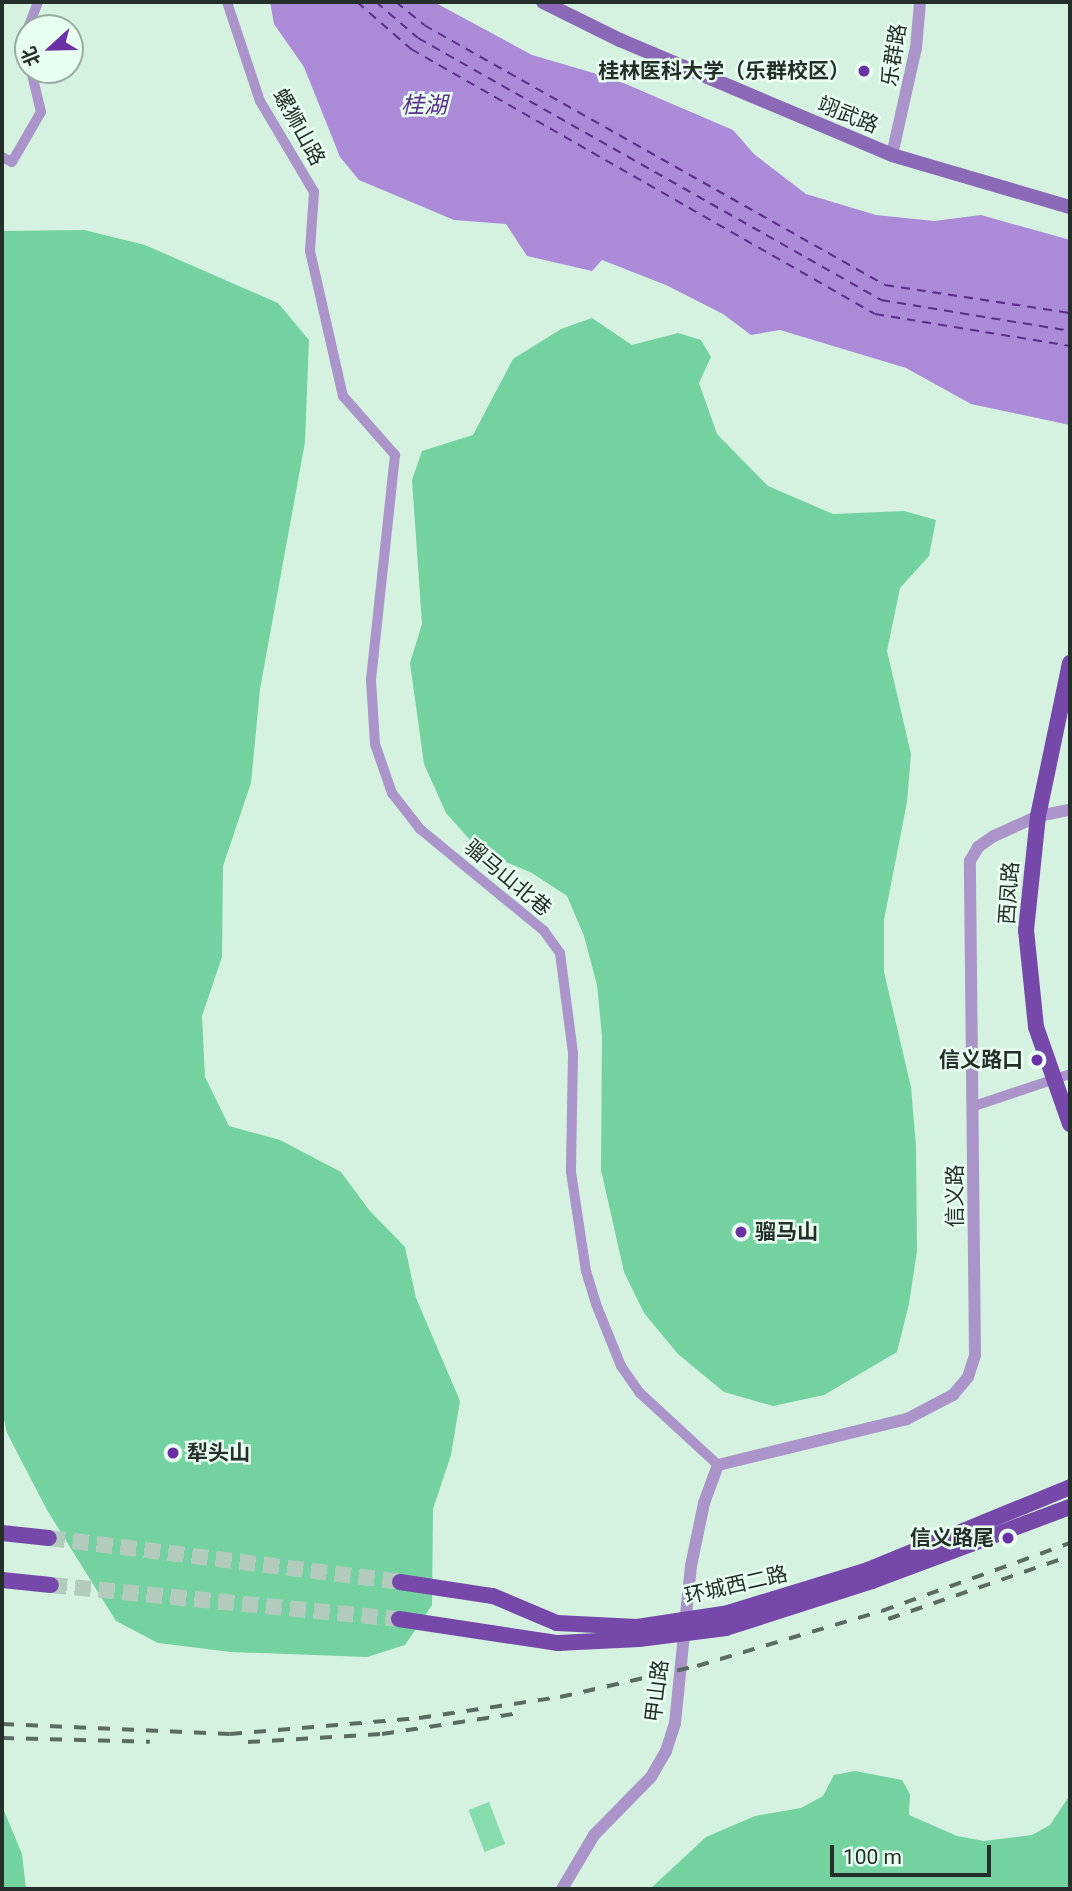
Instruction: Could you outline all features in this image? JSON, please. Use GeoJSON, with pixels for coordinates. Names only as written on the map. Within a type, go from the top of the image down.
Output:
{"type":"FeatureCollection","features":[{"type":"Feature","properties":{"kind":"main road","name":"翊武路"},"geometry":{"type":"LineString","coordinates":[[543,2],[620,40],[892,155],[1070,207]]}},
{"type":"Feature","properties":{"kind":"main road","name":"西凤路"},"geometry":{"type":"LineString","coordinates":[[1070,663],[1038,816],[1026,899],[1027,942],[1036,1027],[1070,1124]]}},
{"type":"Feature","properties":{"kind":"main road","name":"环城西二路"},"geometry":{"type":"LineString","coordinates":[[727,1620],[868,1570],[1070,1487]]}},
{"type":"Feature","properties":{"kind":"main road","name":"环城西二路"},"geometry":{"type":"LineString","coordinates":[[399,1619],[558,1643],[727,1620],[859,1586],[1070,1507]]}},
{"type":"Feature","properties":{"kind":"main road"},"geometry":{"type":"LineString","coordinates":[[2,1533],[49,1538]]}},
{"type":"Feature","properties":{"kind":"main road"},"geometry":{"type":"LineString","coordinates":[[2,1580],[51,1585]]}},
{"type":"Feature","properties":{"kind":"main road","name":"环城西二路"},"geometry":{"type":"LineString","coordinates":[[400,1582],[492,1595],[557,1623],[638,1633]]}},
{"type":"Feature","properties":{"kind":"street","name":"螺狮山路"},"geometry":{"type":"LineString","coordinates":[[227,2],[260,101],[314,192],[310,251],[343,396]]}},
{"type":"Feature","properties":{"kind":"street","name":"乐群路"},"geometry":{"type":"LineString","coordinates":[[892,155],[916,48],[920,2]]}},
{"type":"Feature","properties":{"kind":"street"},"geometry":{"type":"LineString","coordinates":[[2,157],[12,162],[41,112],[34,84]]}},
{"type":"Feature","properties":{"kind":"street","name":"骝马山北巷"},"geometry":{"type":"LineString","coordinates":[[343,396],[394,455],[371,680],[375,744],[392,793],[420,828],[544,931],[560,953],[573,1053],[571,1172],[581,1245],[596,1304],[621,1366],[640,1393],[718,1465]]}},
{"type":"Feature","properties":{"kind":"street","name":"信义路"},"geometry":{"type":"LineString","coordinates":[[718,1465],[907,1419],[953,1395],[968,1377],[975,1355],[970,861],[978,847],[994,836],[1038,816],[1070,810]]}},
{"type":"Feature","properties":{"kind":"street"},"geometry":{"type":"LineString","coordinates":[[974,1105],[1070,1074]]}},
{"type":"Feature","properties":{"kind":"street","name":"甲山路"},"geometry":{"type":"LineString","coordinates":[[562,1889],[594,1835],[651,1777],[666,1751],[675,1723],[691,1566],[704,1503],[718,1465]]}},
{"type":"Feature","properties":{"kind":"green space"},"geometry":{"type":"Polygon","coordinates":[[[84,230],[145,245],[278,303],[309,340],[305,442],[260,689],[251,783],[223,866],[222,957],[202,1016],[205,1077],[229,1126],[280,1140],[341,1172],[369,1210],[405,1247],[416,1298],[460,1401],[451,1455],[433,1509],[432,1605],[405,1645],[367,1657],[231,1652],[158,1643],[116,1621],[47,1510],[7,1433],[2,1410],[2,231],[84,230]]]}},
{"type":"Feature","properties":{"kind":"green space"},"geometry":{"type":"Polygon","coordinates":[[[592,318],[632,345],[678,333],[701,340],[711,357],[699,383],[717,434],[768,486],[833,514],[904,511],[936,520],[929,556],[900,588],[887,651],[911,754],[907,802],[884,920],[884,972],[911,1087],[916,1146],[917,1251],[909,1304],[897,1352],[824,1395],[773,1406],[724,1392],[678,1354],[644,1313],[624,1272],[601,1170],[602,1036],[597,985],[584,936],[567,896],[532,873],[480,851],[446,813],[424,764],[410,663],[422,624],[412,480],[422,451],[473,435],[513,359],[561,329],[592,318]]]}},
{"type":"Feature","properties":{"kind":"green space"},"geometry":{"type":"Polygon","coordinates":[[[1070,1750],[1070,1889],[650,1889],[706,1837],[755,1816],[801,1808],[823,1796],[834,1775],[855,1771],[902,1780],[910,1794],[909,1815],[957,1836],[984,1841],[1032,1835],[1050,1825],[1068,1798],[1070,1750]]]}},
{"type":"Feature","properties":{"kind":"green space"},"geometry":{"type":"Polygon","coordinates":[[[489,1802],[505,1844],[485,1852],[468,1810],[489,1802]]]}},
{"type":"Feature","properties":{"kind":"green space"},"geometry":{"type":"Polygon","coordinates":[[[2,1806],[22,1854],[26,1889],[2,1889],[2,1806]]]}},
{"type":"Feature","properties":{"kind":"water","name":"桂湖"},"geometry":{"type":"Polygon","coordinates":[[[270,2],[434,2],[532,55],[614,79],[733,130],[754,154],[806,194],[876,215],[934,221],[981,215],[1070,240],[1070,425],[971,404],[906,368],[780,330],[751,335],[723,314],[666,285],[602,260],[592,271],[527,256],[506,224],[454,220],[359,180],[340,157],[304,67],[274,24],[270,2]]]}},
{"type":"Feature","properties":{"kind":"ferry route"},"geometry":{"type":"LineString","coordinates":[[357,2],[411,49],[875,314],[1070,346]]}},
{"type":"Feature","properties":{"kind":"ferry route"},"geometry":{"type":"LineString","coordinates":[[376,2],[418,38],[881,300],[1070,331]]}},
{"type":"Feature","properties":{"kind":"ferry route"},"geometry":{"type":"LineString","coordinates":[[396,2],[424,25],[885,285],[1070,313]]}},
{"type":"Feature","properties":{"kind":"tunnel"},"geometry":{"type":"LineString","coordinates":[[49,1538],[400,1582]]}},
{"type":"Feature","properties":{"kind":"tunnel"},"geometry":{"type":"LineString","coordinates":[[51,1585],[399,1619]]}},
{"type":"Feature","properties":{"kind":"railway"},"geometry":{"type":"LineString","coordinates":[[2,1724],[230,1734],[419,1718],[560,1697],[697,1666],[882,1611],[1070,1543]]}},
{"type":"Feature","properties":{"kind":"railway"},"geometry":{"type":"LineString","coordinates":[[888,1619],[1070,1556]]}},
{"type":"Feature","properties":{"kind":"railway"},"geometry":{"type":"LineString","coordinates":[[248,1742],[382,1734],[519,1713]]}},
{"type":"Feature","properties":{"kind":"railway"},"geometry":{"type":"LineString","coordinates":[[2,1738],[150,1742]]}},
{"type":"Feature","properties":{"kind":"place","name":"桂林医科大学（乐群校区）"},"geometry":{"type":"Point","coordinates":[864,71]}},
{"type":"Feature","properties":{"kind":"place","name":"信义路口"},"geometry":{"type":"Point","coordinates":[1037,1060]}},
{"type":"Feature","properties":{"kind":"place","name":"骝马山"},"geometry":{"type":"Point","coordinates":[741,1232]}},
{"type":"Feature","properties":{"kind":"place","name":"犁头山"},"geometry":{"type":"Point","coordinates":[173,1453]}},
{"type":"Feature","properties":{"kind":"place","name":"信义路尾"},"geometry":{"type":"Point","coordinates":[1008,1538]}}]}
